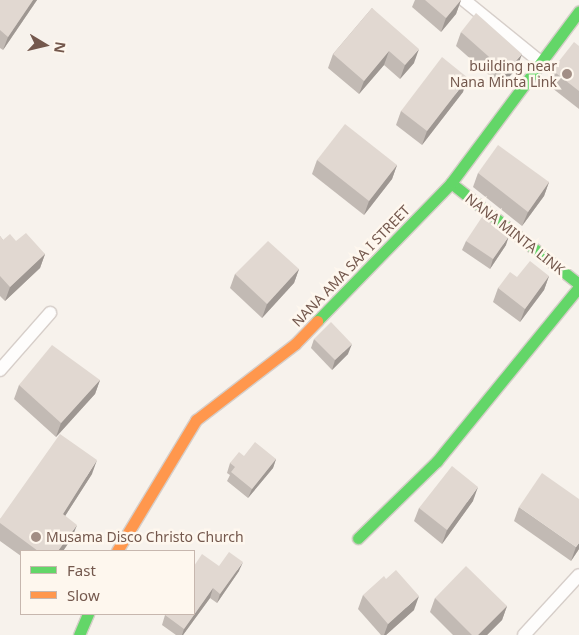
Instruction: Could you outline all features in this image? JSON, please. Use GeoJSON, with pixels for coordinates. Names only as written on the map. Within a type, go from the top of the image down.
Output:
{"type":"FeatureCollection","features":[{"type":"Feature","properties":{"kind":"street"},"geometry":{"type":"LineString","coordinates":[[464,0],[538,60]]}},
{"type":"Feature","properties":{"kind":"street","name":"NANA AMA SAA I STREET"},"geometry":{"type":"LineString","coordinates":[[118,550],[196,420],[333,310],[451,183],[538,60],[579,11]]}},
{"type":"Feature","properties":{"kind":"street","name":"NANA MINTA LINK"},"geometry":{"type":"LineString","coordinates":[[451,183],[579,286]]}},
{"type":"Feature","properties":{"kind":"street"},"geometry":{"type":"LineString","coordinates":[[358,538],[437,460],[579,286]]}},
{"type":"Feature","properties":{"kind":"street"},"geometry":{"type":"LineString","coordinates":[[0,370],[50,313]]}},
{"type":"Feature","properties":{"kind":"street"},"geometry":{"type":"LineString","coordinates":[[524,635],[579,575]]}},
{"type":"Feature","properties":{"kind":"street"},"geometry":{"type":"LineString","coordinates":[[78,635],[88,615]]}},
{"type":"Feature","properties":{"kind":"building"},"geometry":{"type":"Polygon","coordinates":[[[0,0],[33,0],[8,37],[0,30],[0,0]]]}},
{"type":"Feature","properties":{"kind":"building"},"geometry":{"type":"Polygon","coordinates":[[[425,0],[461,0],[446,18],[425,0]]]}},
{"type":"Feature","properties":{"kind":"building"},"geometry":{"type":"Polygon","coordinates":[[[372,8],[419,49],[405,65],[389,51],[364,81],[333,54],[372,8]]]}},
{"type":"Feature","properties":{"kind":"building"},"geometry":{"type":"Polygon","coordinates":[[[476,13],[522,54],[506,72],[461,32],[476,13]]]}},
{"type":"Feature","properties":{"kind":"building"},"geometry":{"type":"Polygon","coordinates":[[[574,42],[579,46],[579,91],[552,70],[574,42]]]}},
{"type":"Feature","properties":{"kind":"building"},"geometry":{"type":"Polygon","coordinates":[[[442,57],[468,78],[427,131],[401,111],[442,57]]]}},
{"type":"Feature","properties":{"kind":"building"},"geometry":{"type":"Polygon","coordinates":[[[345,124],[397,165],[369,201],[317,160],[345,124]]]}},
{"type":"Feature","properties":{"kind":"building"},"geometry":{"type":"Polygon","coordinates":[[[498,145],[549,182],[528,212],[478,173],[498,145]]]}},
{"type":"Feature","properties":{"kind":"building"},"geometry":{"type":"Polygon","coordinates":[[[482,217],[509,236],[493,259],[466,241],[482,217]]]}},
{"type":"Feature","properties":{"kind":"building"},"geometry":{"type":"Polygon","coordinates":[[[26,233],[45,254],[10,287],[0,276],[0,236],[3,240],[10,234],[16,241],[26,233]]]}},
{"type":"Feature","properties":{"kind":"building"},"geometry":{"type":"Polygon","coordinates":[[[268,241],[299,269],[267,304],[235,274],[268,241]]]}},
{"type":"Feature","properties":{"kind":"building"},"geometry":{"type":"Polygon","coordinates":[[[530,261],[549,276],[525,309],[498,288],[510,272],[517,277],[530,261]]]}},
{"type":"Feature","properties":{"kind":"building"},"geometry":{"type":"Polygon","coordinates":[[[331,322],[352,344],[335,360],[314,339],[331,322]]]}},
{"type":"Feature","properties":{"kind":"building"},"geometry":{"type":"Polygon","coordinates":[[[52,345],[100,380],[61,423],[19,385],[52,345]]]}},
{"type":"Feature","properties":{"kind":"building"},"geometry":{"type":"Polygon","coordinates":[[[60,434],[97,460],[63,514],[77,525],[59,550],[37,550],[0,523],[0,519],[60,434]]]}},
{"type":"Feature","properties":{"kind":"building"},"geometry":{"type":"Polygon","coordinates":[[[255,442],[276,459],[252,489],[231,472],[235,467],[230,463],[239,452],[244,456],[255,442]]]}},
{"type":"Feature","properties":{"kind":"building"},"geometry":{"type":"Polygon","coordinates":[[[452,466],[478,487],[447,530],[419,508],[452,466]]]}},
{"type":"Feature","properties":{"kind":"building"},"geometry":{"type":"Polygon","coordinates":[[[542,473],[579,499],[579,543],[576,547],[519,507],[542,473]]]}},
{"type":"Feature","properties":{"kind":"building"},"geometry":{"type":"Polygon","coordinates":[[[229,552],[243,562],[220,594],[213,588],[195,613],[195,564],[202,554],[219,566],[229,552]]]}},
{"type":"Feature","properties":{"kind":"building"},"geometry":{"type":"Polygon","coordinates":[[[466,566],[507,606],[478,635],[472,635],[435,598],[466,566]]]}},
{"type":"Feature","properties":{"kind":"building"},"geometry":{"type":"Polygon","coordinates":[[[396,570],[419,596],[388,624],[363,595],[384,576],[386,579],[396,570]]]}},
{"type":"Feature","properties":{"kind":"building"},"geometry":{"type":"Polygon","coordinates":[[[165,615],[194,615],[184,629],[165,615]]]}},
{"type":"Feature","properties":{"kind":"traffic: fast"},"geometry":{"type":"LineString","coordinates":[[317,321],[451,183],[579,11]]}},
{"type":"Feature","properties":{"kind":"traffic: fast"},"geometry":{"type":"LineString","coordinates":[[451,183],[579,284]]}},
{"type":"Feature","properties":{"kind":"traffic: fast"},"geometry":{"type":"LineString","coordinates":[[358,538],[437,461],[579,287]]}},
{"type":"Feature","properties":{"kind":"traffic: fast"},"geometry":{"type":"LineString","coordinates":[[79,635],[88,615]]}},
{"type":"Feature","properties":{"kind":"traffic: slow"},"geometry":{"type":"LineString","coordinates":[[118,550],[196,420],[295,344],[317,321]]}},
{"type":"Feature","properties":{"kind":"place","name":"building near Nana Minta Link"},"geometry":{"type":"Point","coordinates":[567,74]}},
{"type":"Feature","properties":{"kind":"place","name":"Musama Disco Christo Church"},"geometry":{"type":"Point","coordinates":[36,537]}}]}
